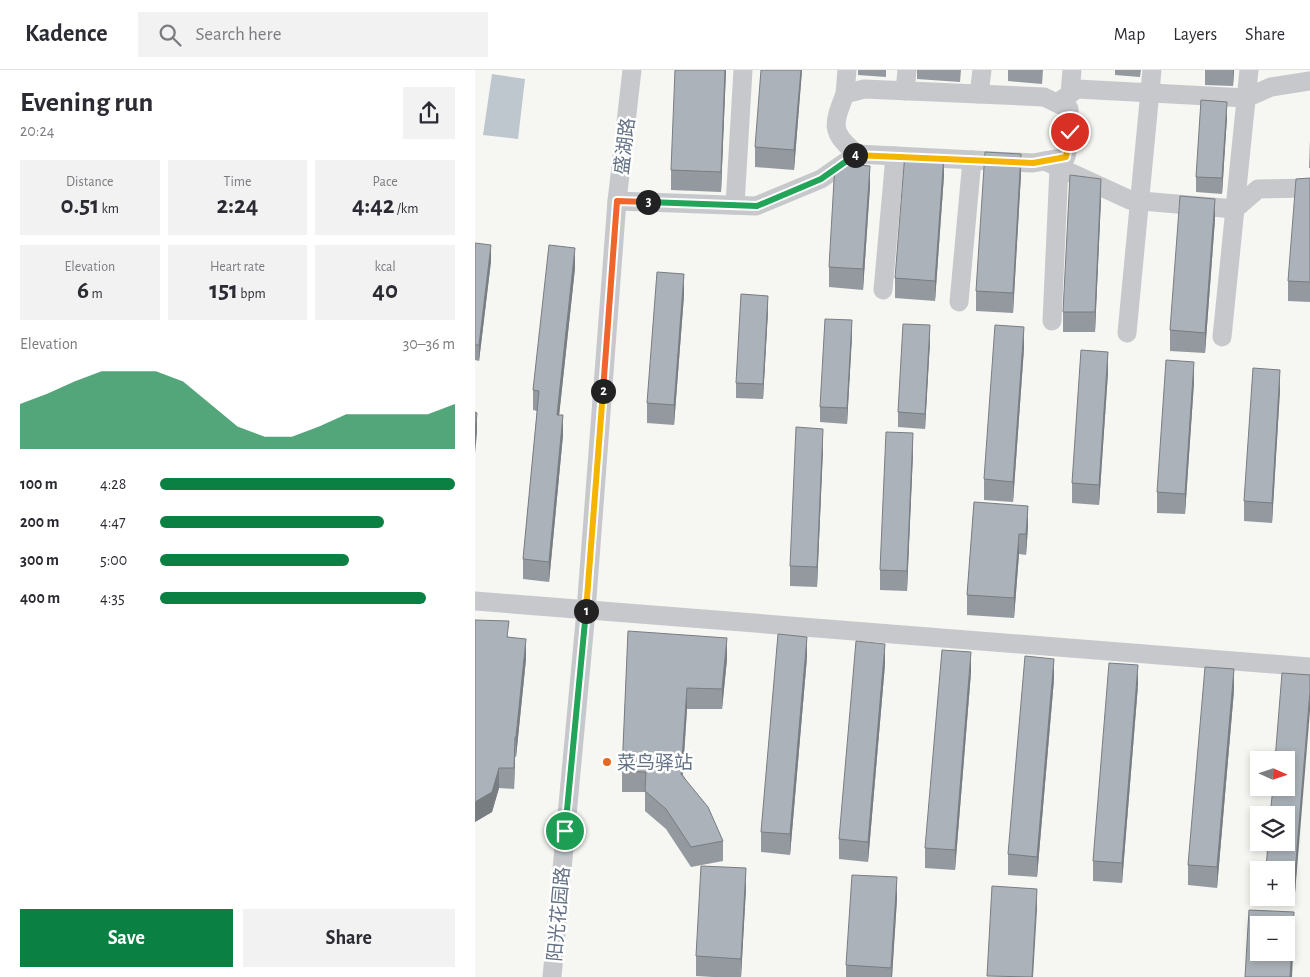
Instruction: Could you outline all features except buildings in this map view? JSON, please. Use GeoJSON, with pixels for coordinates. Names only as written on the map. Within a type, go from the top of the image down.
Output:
{"type":"FeatureCollection","features":[{"type":"Feature","properties":{"kind":"street","name":"盛湖路"},"geometry":{"type":"LineString","coordinates":[[586,611],[617,201],[633,70]]}},
{"type":"Feature","properties":{"kind":"street"},"geometry":{"type":"LineString","coordinates":[[735,205],[743,70]]}},
{"type":"Feature","properties":{"kind":"street"},"geometry":{"type":"LineString","coordinates":[[847,70],[845,94],[839,108],[835,128],[842,141],[857,154]]}},
{"type":"Feature","properties":{"kind":"street"},"geometry":{"type":"LineString","coordinates":[[905,90],[907,70]]}},
{"type":"Feature","properties":{"kind":"street"},"geometry":{"type":"LineString","coordinates":[[979,94],[982,70]]}},
{"type":"Feature","properties":{"kind":"street"},"geometry":{"type":"LineString","coordinates":[[1052,164],[1066,157],[1070,132],[1069,109],[1063,98],[1072,70]]}},
{"type":"Feature","properties":{"kind":"street"},"geometry":{"type":"LineString","coordinates":[[1127,333],[1151,70]]}},
{"type":"Feature","properties":{"kind":"street"},"geometry":{"type":"LineString","coordinates":[[1222,337],[1249,70]]}},
{"type":"Feature","properties":{"kind":"street"},"geometry":{"type":"LineString","coordinates":[[845,94],[864,88],[1063,98],[1077,90],[1246,98],[1271,87],[1310,81]]}},
{"type":"Feature","properties":{"kind":"street"},"geometry":{"type":"LineString","coordinates":[[617,201],[757,206],[821,179],[857,154],[1052,164],[1130,200],[1235,209],[1258,189],[1310,188]]}},
{"type":"Feature","properties":{"kind":"street"},"geometry":{"type":"LineString","coordinates":[[883,290],[895,156]]}},
{"type":"Feature","properties":{"kind":"street"},"geometry":{"type":"LineString","coordinates":[[959,302],[973,160]]}},
{"type":"Feature","properties":{"kind":"street"},"geometry":{"type":"LineString","coordinates":[[1052,164],[1052,321]]}},
{"type":"Feature","properties":{"kind":"street"},"geometry":{"type":"LineString","coordinates":[[475,602],[1310,667]]}},
{"type":"Feature","properties":{"kind":"street","name":"阳光花园路"},"geometry":{"type":"LineString","coordinates":[[552,977],[586,611]]}},
{"type":"Feature","properties":{"kind":"shaded area"},"geometry":{"type":"Polygon","coordinates":[[[492,74],[525,79],[518,139],[483,135],[492,74]]]}},
{"type":"Feature","properties":{"kind":"place","name":"菜鸟驿站"},"geometry":{"type":"Point","coordinates":[607,762]}},
{"type":"Feature","properties":{"kind":"route"},"geometry":{"type":"LineString","coordinates":[[565,831],[586,611],[617,201],[757,206],[821,179],[857,154],[1033,163],[1066,157],[1070,132]]}}]}
